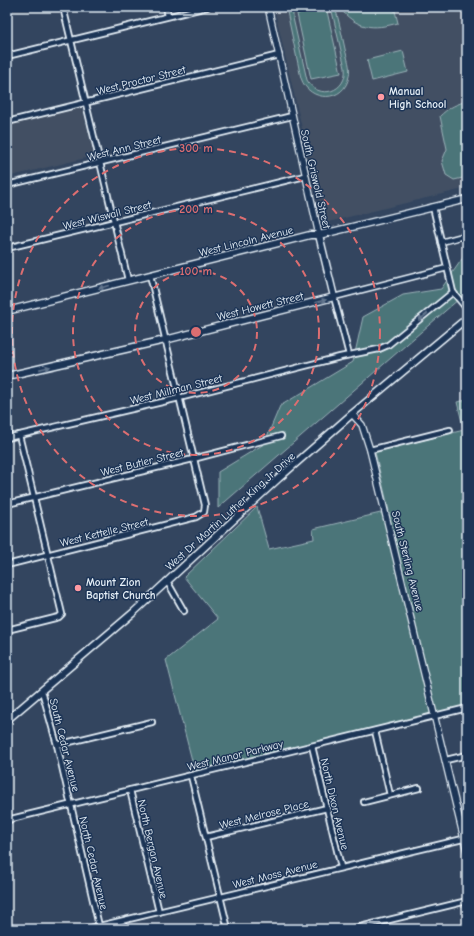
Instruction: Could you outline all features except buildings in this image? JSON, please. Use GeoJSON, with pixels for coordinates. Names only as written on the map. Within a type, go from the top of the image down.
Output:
{"type":"FeatureCollection","features":[{"type":"Feature","properties":{"kind":"main road","name":"West Lincoln Avenue"},"geometry":{"type":"LineString","coordinates":[[7,311],[310,235],[319,235],[467,199]]}},
{"type":"Feature","properties":{"kind":"main road","name":"South Griswold Street"},"geometry":{"type":"LineString","coordinates":[[319,235],[334,298]]}},
{"type":"Feature","properties":{"kind":"main road","name":"West Howett Street"},"geometry":{"type":"LineString","coordinates":[[7,376],[165,340],[334,298]]}},
{"type":"Feature","properties":{"kind":"main road","name":"West Dr Martin Luther King Jr Drive"},"geometry":{"type":"LineString","coordinates":[[7,720],[167,581],[352,414],[467,318]]}},
{"type":"Feature","properties":{"kind":"street"},"geometry":{"type":"LineString","coordinates":[[63,7],[128,280]]}},
{"type":"Feature","properties":{"kind":"street"},"geometry":{"type":"LineString","coordinates":[[166,7],[168,16]]}},
{"type":"Feature","properties":{"kind":"street"},"geometry":{"type":"LineString","coordinates":[[7,56],[207,7]]}},
{"type":"Feature","properties":{"kind":"street","name":"South Griswold Street"},"geometry":{"type":"LineString","coordinates":[[268,7],[319,235]]}},
{"type":"Feature","properties":{"kind":"street","name":"West Proctor Street"},"geometry":{"type":"LineString","coordinates":[[7,122],[279,55]]}},
{"type":"Feature","properties":{"kind":"street","name":"West Ann Street"},"geometry":{"type":"LineString","coordinates":[[7,185],[292,116]]}},
{"type":"Feature","properties":{"kind":"street","name":"West Wiswall Street"},"geometry":{"type":"LineString","coordinates":[[7,248],[305,176]]}},
{"type":"Feature","properties":{"kind":"street"},"geometry":{"type":"LineString","coordinates":[[432,207],[453,292],[467,309]]}},
{"type":"Feature","properties":{"kind":"street"},"geometry":{"type":"LineString","coordinates":[[441,242],[467,235]]}},
{"type":"Feature","properties":{"kind":"street","name":"West Howett Street"},"geometry":{"type":"LineString","coordinates":[[334,298],[447,268]]}},
{"type":"Feature","properties":{"kind":"street"},"geometry":{"type":"LineString","coordinates":[[150,275],[180,398],[193,459]]}},
{"type":"Feature","properties":{"kind":"street","name":"West Millman Street"},"geometry":{"type":"LineString","coordinates":[[8,438],[180,398],[340,357],[379,350],[388,345],[453,292]]}},
{"type":"Feature","properties":{"kind":"street","name":"South Griswold Street"},"geometry":{"type":"LineString","coordinates":[[334,298],[349,355]]}},
{"type":"Feature","properties":{"kind":"street","name":"South Sterling Avenue"},"geometry":{"type":"LineString","coordinates":[[352,414],[362,425],[370,450],[466,838],[467,851]]}},
{"type":"Feature","properties":{"kind":"street"},"geometry":{"type":"LineString","coordinates":[[7,428],[8,438]]}},
{"type":"Feature","properties":{"kind":"street"},"geometry":{"type":"LineString","coordinates":[[370,450],[450,430]]}},
{"type":"Feature","properties":{"kind":"street"},"geometry":{"type":"LineString","coordinates":[[7,630],[61,616],[62,614],[19,435]]}},
{"type":"Feature","properties":{"kind":"street","name":"West Butler Street"},"geometry":{"type":"LineString","coordinates":[[7,504],[281,436]]}},
{"type":"Feature","properties":{"kind":"street","name":"West Kettelle Street"},"geometry":{"type":"LineString","coordinates":[[7,565],[196,518],[204,512],[205,506],[193,459]]}},
{"type":"Feature","properties":{"kind":"street"},"geometry":{"type":"LineString","coordinates":[[167,581],[184,611]]}},
{"type":"Feature","properties":{"kind":"street","name":"South Cedar Avenue"},"geometry":{"type":"LineString","coordinates":[[42,691],[71,804]]}},
{"type":"Feature","properties":{"kind":"street","name":"West Manor Parkway"},"geometry":{"type":"LineString","coordinates":[[8,820],[467,708]]}},
{"type":"Feature","properties":{"kind":"street"},"geometry":{"type":"LineString","coordinates":[[57,745],[152,722]]}},
{"type":"Feature","properties":{"kind":"street"},"geometry":{"type":"LineString","coordinates":[[374,731],[390,795]]}},
{"type":"Feature","properties":{"kind":"street","name":"North Dixon Avenue"},"geometry":{"type":"LineString","coordinates":[[312,746],[341,867]]}},
{"type":"Feature","properties":{"kind":"street"},"geometry":{"type":"LineString","coordinates":[[446,760],[467,755]]}},
{"type":"Feature","properties":{"kind":"street"},"geometry":{"type":"LineString","coordinates":[[191,776],[228,929]]}},
{"type":"Feature","properties":{"kind":"street"},"geometry":{"type":"LineString","coordinates":[[364,802],[419,788]]}},
{"type":"Feature","properties":{"kind":"street","name":"North Bergan Avenue"},"geometry":{"type":"LineString","coordinates":[[130,790],[159,912]]}},
{"type":"Feature","properties":{"kind":"street","name":"North Cedar Avenue"},"geometry":{"type":"LineString","coordinates":[[71,804],[101,927]]}},
{"type":"Feature","properties":{"kind":"street","name":"West Melrose Place"},"geometry":{"type":"LineString","coordinates":[[206,837],[327,808]]}},
{"type":"Feature","properties":{"kind":"street"},"geometry":{"type":"LineString","coordinates":[[7,811],[8,820]]}},
{"type":"Feature","properties":{"kind":"street","name":"West Moss Avenue"},"geometry":{"type":"LineString","coordinates":[[87,929],[101,927],[220,896],[466,838]]}},
{"type":"Feature","properties":{"kind":"street"},"geometry":{"type":"LineString","coordinates":[[352,929],[467,901]]}},
{"type":"Feature","properties":{"kind":"shaded area","name":"Manual High School"},"geometry":{"type":"Polygon","coordinates":[[[274,7],[467,7],[467,188],[324,223],[274,7]]]}},
{"type":"Feature","properties":{"kind":"shaded area"},"geometry":{"type":"Polygon","coordinates":[[[82,107],[94,156],[7,177],[7,154],[11,153],[7,134],[7,125],[82,107]]]}},
{"type":"Feature","properties":{"kind":"green space"},"geometry":{"type":"Polygon","coordinates":[[[286,7],[293,7],[293,18],[307,80],[318,90],[325,92],[337,88],[342,83],[345,76],[345,68],[331,7],[335,7],[350,69],[346,85],[341,91],[334,95],[326,96],[311,92],[305,86],[301,78],[286,7]]]}},
{"type":"Feature","properties":{"kind":"green space"},"geometry":{"type":"Polygon","coordinates":[[[326,7],[341,73],[311,79],[297,14],[326,7]]]}},
{"type":"Feature","properties":{"kind":"green space"},"geometry":{"type":"Polygon","coordinates":[[[339,7],[394,7],[398,23],[381,27],[366,26],[352,20],[339,7]]]}},
{"type":"Feature","properties":{"kind":"green space"},"geometry":{"type":"Polygon","coordinates":[[[403,51],[408,72],[372,81],[367,60],[403,51]]]}},
{"type":"Feature","properties":{"kind":"green space"},"geometry":{"type":"Polygon","coordinates":[[[467,102],[467,177],[454,180],[446,175],[442,161],[447,149],[440,116],[445,111],[457,104],[467,102]]]}},
{"type":"Feature","properties":{"kind":"green space"},"geometry":{"type":"Polygon","coordinates":[[[467,252],[467,292],[218,508],[218,472],[264,444],[280,406],[353,362],[363,317],[403,295],[441,289],[467,252]]]}},
{"type":"Feature","properties":{"kind":"green space"},"geometry":{"type":"Polygon","coordinates":[[[467,400],[467,706],[195,772],[166,660],[218,619],[184,577],[257,507],[269,549],[314,539],[313,529],[389,511],[375,452],[464,430],[457,402],[467,400]]]}},
{"type":"Feature","properties":{"kind":"place","name":"Manual High School"},"geometry":{"type":"Point","coordinates":[381,97]}},
{"type":"Feature","properties":{"kind":"place","name":"Mount Zion Baptist Church"},"geometry":{"type":"Point","coordinates":[78,588]}}]}
